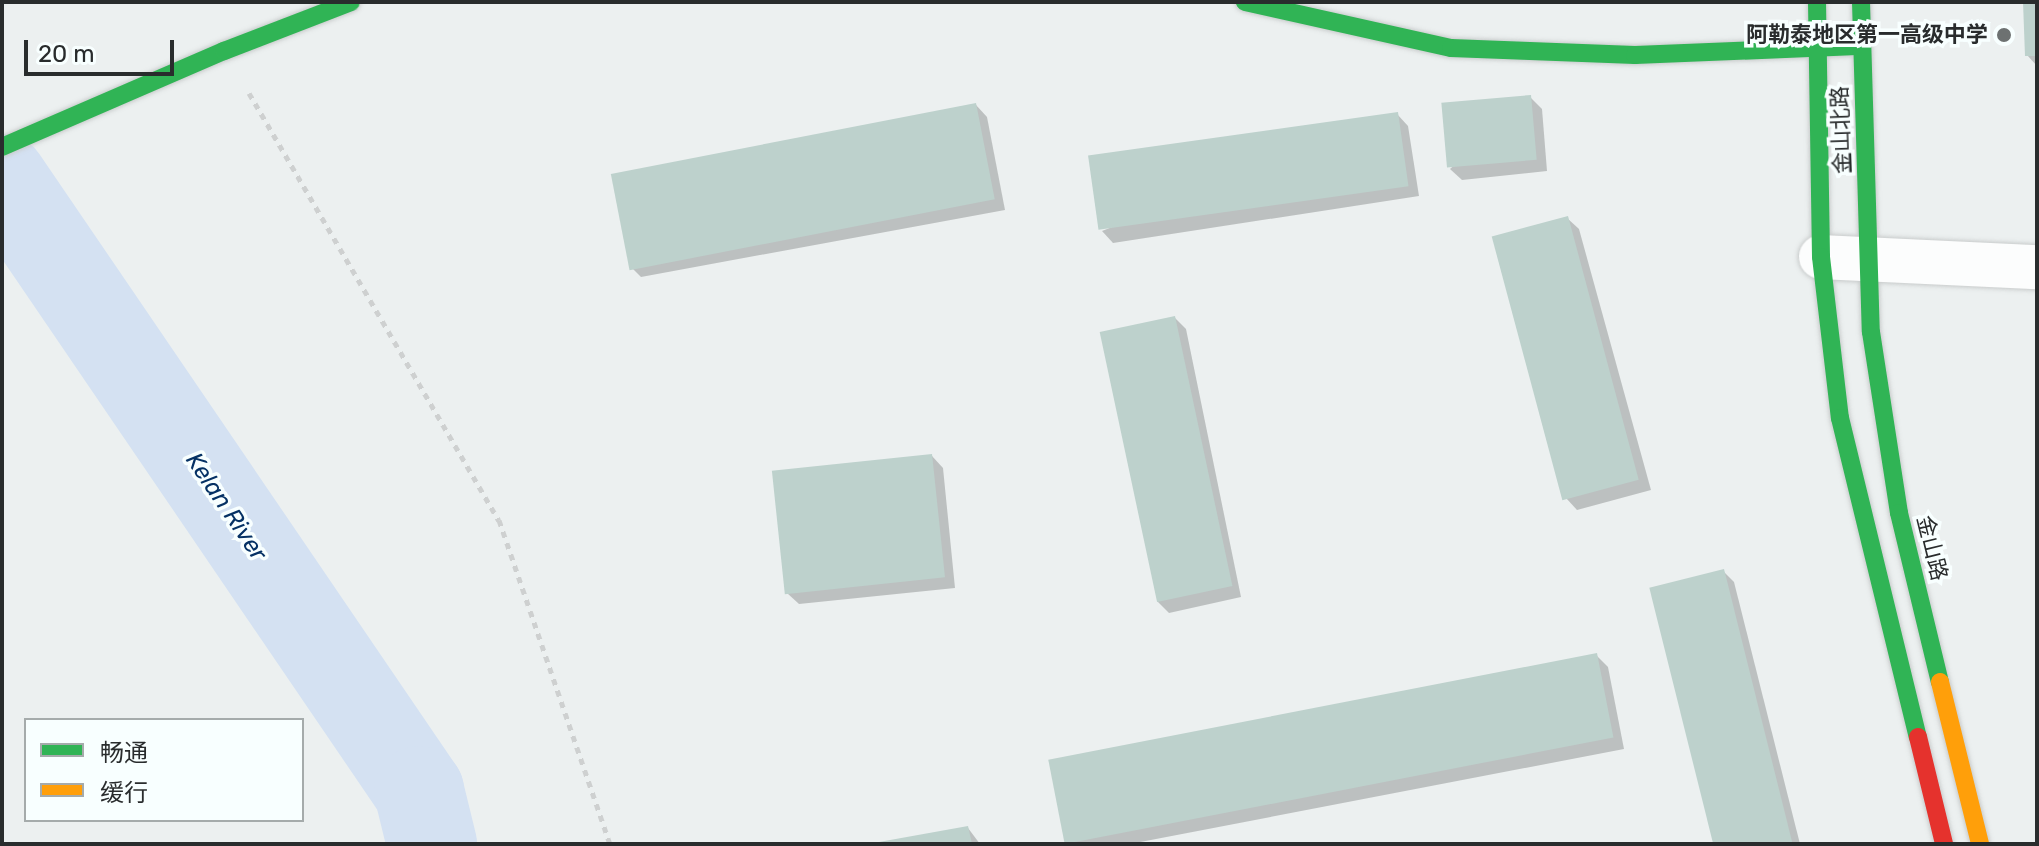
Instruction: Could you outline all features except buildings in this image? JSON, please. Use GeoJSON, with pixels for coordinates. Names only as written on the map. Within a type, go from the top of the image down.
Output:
{"type":"FeatureCollection","features":[{"type":"Feature","properties":{"kind":"main road"},"geometry":{"type":"LineString","coordinates":[[2,147],[224,51],[351,2]]}},
{"type":"Feature","properties":{"kind":"main road"},"geometry":{"type":"LineString","coordinates":[[1245,2],[1451,48],[1635,55],[1862,46]]}},
{"type":"Feature","properties":{"kind":"main road"},"geometry":{"type":"LineString","coordinates":[[1817,2],[1821,257],[1840,418],[1944,844]]}},
{"type":"Feature","properties":{"kind":"main road","name":"金山北路"},"geometry":{"type":"LineString","coordinates":[[1861,2],[1870,257]]}},
{"type":"Feature","properties":{"kind":"main road","name":"金山路"},"geometry":{"type":"LineString","coordinates":[[1870,257],[1871,332],[1899,513],[1980,844]]}},
{"type":"Feature","properties":{"kind":"street"},"geometry":{"type":"LineString","coordinates":[[1821,257],[2037,267]]}},
{"type":"Feature","properties":{"kind":"path"},"geometry":{"type":"LineString","coordinates":[[224,51],[499,520],[610,844]]}},
{"type":"Feature","properties":{"kind":"waterway","name":"Kelan River"},"geometry":{"type":"LineString","coordinates":[[2,179],[419,791],[432,844]]}},
{"type":"Feature","properties":{"kind":"traffic: fast"},"geometry":{"type":"LineString","coordinates":[[2,147],[224,51],[351,2]]}},
{"type":"Feature","properties":{"kind":"traffic: fast"},"geometry":{"type":"LineString","coordinates":[[1245,2],[1451,48],[1635,55],[1857,46]]}},
{"type":"Feature","properties":{"kind":"traffic: fast"},"geometry":{"type":"LineString","coordinates":[[1817,2],[1821,257],[1840,418],[1918,737]]}},
{"type":"Feature","properties":{"kind":"traffic: fast"},"geometry":{"type":"LineString","coordinates":[[1861,2],[1871,332],[1899,513],[1940,682]]}},
{"type":"Feature","properties":{"kind":"traffic: slow"},"geometry":{"type":"LineString","coordinates":[[1940,682],[1980,844]]}},
{"type":"Feature","properties":{"kind":"traffic: jam"},"geometry":{"type":"LineString","coordinates":[[1918,737],[1944,844]]}},
{"type":"Feature","properties":{"kind":"place","name":"阿勒泰地区第一高级中学"},"geometry":{"type":"Point","coordinates":[2004,35]}}]}
